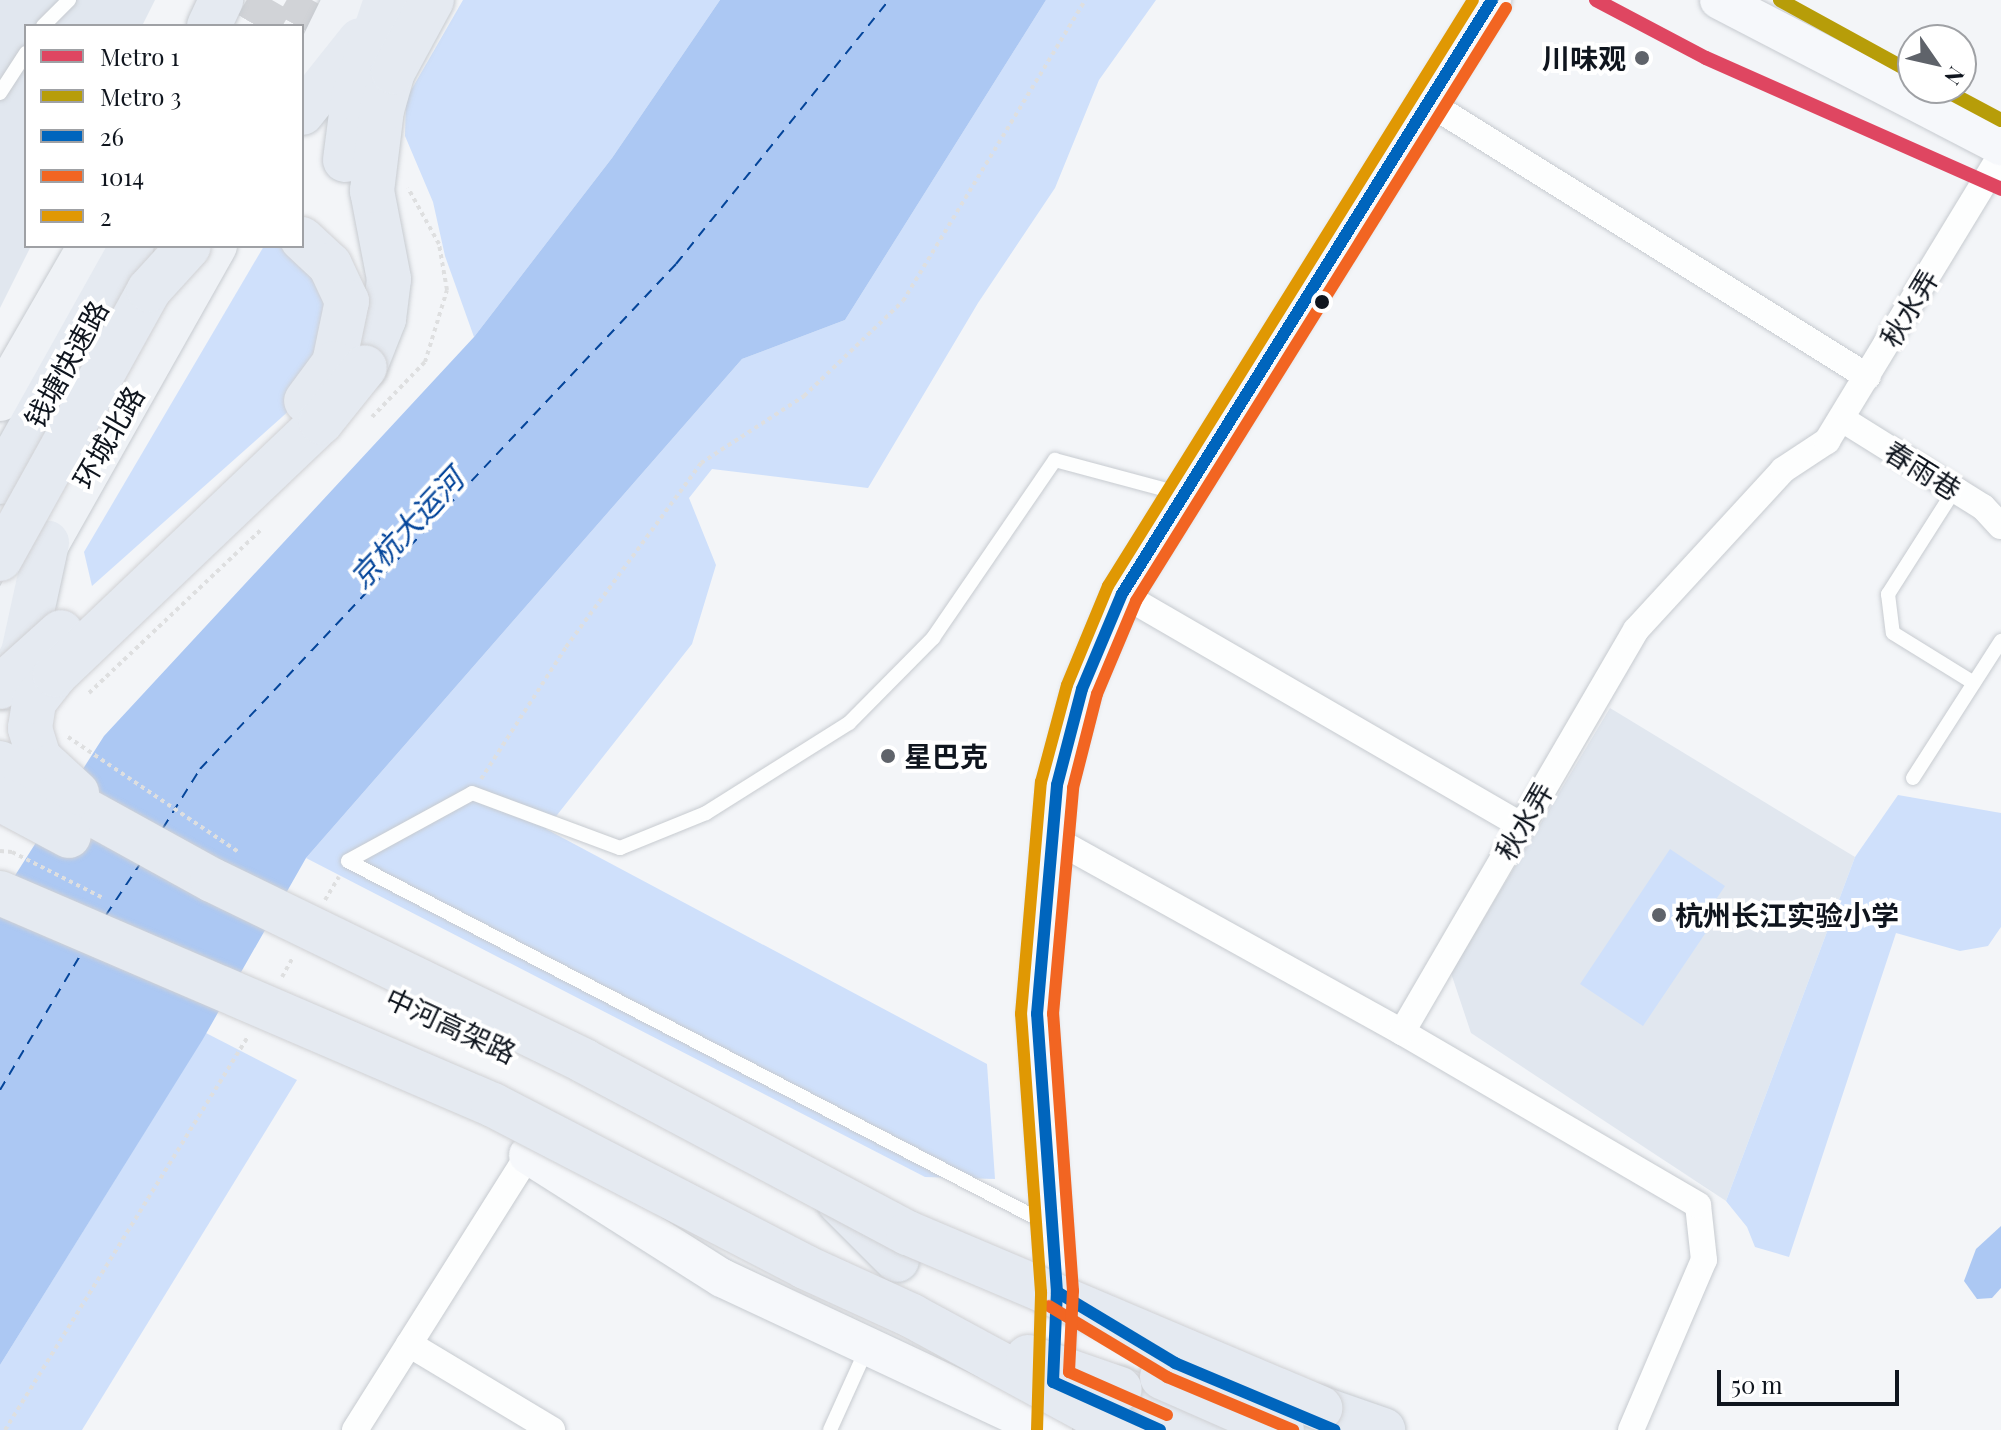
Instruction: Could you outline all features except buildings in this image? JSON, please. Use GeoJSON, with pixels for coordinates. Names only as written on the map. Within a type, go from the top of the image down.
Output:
{"type":"FeatureCollection","features":[{"type":"Feature","properties":{"kind":"highway"},"geometry":{"type":"LineString","coordinates":[[210,24],[221,0]]}},
{"type":"Feature","properties":{"kind":"highway"},"geometry":{"type":"LineString","coordinates":[[121,832],[39,758],[30,728],[34,702],[55,675],[321,422],[365,367],[384,319],[389,279],[372,191],[382,110],[393,72],[432,0]]}},
{"type":"Feature","properties":{"kind":"highway"},"geometry":{"type":"LineString","coordinates":[[365,367],[371,304],[345,186],[346,143],[372,1]]}},
{"type":"Feature","properties":{"kind":"highway"},"geometry":{"type":"LineString","coordinates":[[304,111],[345,63],[372,1]]}},
{"type":"Feature","properties":{"kind":"highway"},"geometry":{"type":"LineString","coordinates":[[0,687],[315,393],[334,363],[347,301],[330,265],[304,241]]}},
{"type":"Feature","properties":{"kind":"highway","name":"钱塘快速路"},"geometry":{"type":"LineString","coordinates":[[0,482],[131,248]]}},
{"type":"Feature","properties":{"kind":"highway"},"geometry":{"type":"LineString","coordinates":[[0,559],[149,290],[187,248]]}},
{"type":"Feature","properties":{"kind":"highway"},"geometry":{"type":"LineString","coordinates":[[0,696],[23,653],[47,543]]}},
{"type":"Feature","properties":{"kind":"highway"},"geometry":{"type":"LineString","coordinates":[[0,763],[121,832],[584,1061],[827,1190],[995,1274],[1235,1375],[1383,1430]]}},
{"type":"Feature","properties":{"kind":"highway","name":"中河高架路"},"geometry":{"type":"LineString","coordinates":[[0,799],[218,915],[618,1104],[897,1260],[1282,1430]]}},
{"type":"Feature","properties":{"kind":"highway","name":"中河高架路"},"geometry":{"type":"LineString","coordinates":[[12,907],[493,1105],[805,1267],[912,1316]]}},
{"type":"Feature","properties":{"kind":"highway"},"geometry":{"type":"LineString","coordinates":[[827,1190],[897,1260]]}},
{"type":"Feature","properties":{"kind":"highway"},"geometry":{"type":"LineString","coordinates":[[912,1316],[1122,1430]]}},
{"type":"Feature","properties":{"kind":"highway"},"geometry":{"type":"LineString","coordinates":[[912,1316],[1120,1389],[1214,1430]]}},
{"type":"Feature","properties":{"kind":"main road"},"geometry":{"type":"LineString","coordinates":[[222,24],[237,0]]}},
{"type":"Feature","properties":{"kind":"main road"},"geometry":{"type":"LineString","coordinates":[[304,84],[372,1]]}},
{"type":"Feature","properties":{"kind":"main road"},"geometry":{"type":"LineString","coordinates":[[0,400],[88,248]]}},
{"type":"Feature","properties":{"kind":"main road","name":"环城北路"},"geometry":{"type":"LineString","coordinates":[[0,629],[215,248]]}},
{"type":"Feature","properties":{"kind":"main road"},"geometry":{"type":"LineString","coordinates":[[1057,1292],[1175,1363],[1334,1430]]}},
{"type":"Feature","properties":{"kind":"main road"},"geometry":{"type":"LineString","coordinates":[[1053,1382],[1160,1430]]}},
{"type":"Feature","properties":{"kind":"street"},"geometry":{"type":"LineString","coordinates":[[1053,1430],[1057,1292],[1037,1014],[1057,785],[1082,689],[1122,594],[1492,0]]}},
{"type":"Feature","properties":{"kind":"street"},"geometry":{"type":"LineString","coordinates":[[1719,0],[2001,146]]}},
{"type":"Feature","properties":{"kind":"street"},"geometry":{"type":"LineString","coordinates":[[1429,103],[1868,377]]}},
{"type":"Feature","properties":{"kind":"street","name":"秋水弄"},"geometry":{"type":"LineString","coordinates":[[1402,1032],[1636,630],[1783,470],[1827,441],[2001,155]]}},
{"type":"Feature","properties":{"kind":"street","name":"春雨巷"},"geometry":{"type":"LineString","coordinates":[[1842,419],[1955,489],[2001,526]]}},
{"type":"Feature","properties":{"kind":"street"},"geometry":{"type":"LineString","coordinates":[[1122,594],[1521,825]]}},
{"type":"Feature","properties":{"kind":"street"},"geometry":{"type":"LineString","coordinates":[[1054,839],[1402,1032],[1698,1205],[1704,1260],[1631,1430]]}},
{"type":"Feature","properties":{"kind":"street"},"geometry":{"type":"LineString","coordinates":[[355,1430],[528,1155],[722,1278],[869,1344],[1046,1430]]}},
{"type":"Feature","properties":{"kind":"street"},"geometry":{"type":"LineString","coordinates":[[409,1344],[552,1430]]}},
{"type":"Feature","properties":{"kind":"lane"},"geometry":{"type":"LineString","coordinates":[[45,24],[69,0]]}},
{"type":"Feature","properties":{"kind":"lane"},"geometry":{"type":"LineString","coordinates":[[0,93],[24,56]]}},
{"type":"Feature","properties":{"kind":"lane"},"geometry":{"type":"LineString","coordinates":[[348,861],[472,793],[620,848],[706,813],[860,712],[933,638],[1055,460],[1182,494]]}},
{"type":"Feature","properties":{"kind":"lane"},"geometry":{"type":"LineString","coordinates":[[1955,489],[1888,594],[1893,633],[1974,683]]}},
{"type":"Feature","properties":{"kind":"lane"},"geometry":{"type":"LineString","coordinates":[[1913,778],[2001,641]]}},
{"type":"Feature","properties":{"kind":"lane"},"geometry":{"type":"LineString","coordinates":[[348,861],[1050,1225]]}},
{"type":"Feature","properties":{"kind":"lane"},"geometry":{"type":"LineString","coordinates":[[830,1430],[869,1344]]}},
{"type":"Feature","properties":{"kind":"path"},"geometry":{"type":"LineString","coordinates":[[472,793],[566,647],[701,463],[804,396],[903,301],[1085,0]]}},
{"type":"Feature","properties":{"kind":"path"},"geometry":{"type":"LineString","coordinates":[[87,695],[240,550]]}},
{"type":"Feature","properties":{"kind":"path"},"geometry":{"type":"LineString","coordinates":[[0,851],[12,852]]}},
{"type":"Feature","properties":{"kind":"path"},"geometry":{"type":"LineString","coordinates":[[318,914],[348,861]]}},
{"type":"Feature","properties":{"kind":"path"},"geometry":{"type":"LineString","coordinates":[[280,980],[295,954]]}},
{"type":"Feature","properties":{"kind":"path"},"geometry":{"type":"LineString","coordinates":[[5,1430],[250,1033]]}},
{"type":"Feature","properties":{"kind":"shaded area"},"geometry":{"type":"Polygon","coordinates":[[[0,0],[155,0],[143,24],[24,24],[24,248],[30,248],[0,308],[0,0]]]}},
{"type":"Feature","properties":{"kind":"shaded area"},"geometry":{"type":"Polygon","coordinates":[[[463,0],[720,0],[612,158],[474,337],[445,256],[433,202],[405,136],[406,99],[463,0]]]}},
{"type":"Feature","properties":{"kind":"shaded area"},"geometry":{"type":"Polygon","coordinates":[[[1046,0],[1156,0],[1099,80],[1055,188],[978,303],[868,488],[712,469],[689,498],[716,565],[692,644],[546,829],[987,1064],[995,1179],[925,1177],[306,858],[742,359],[845,320],[1046,0]]]}},
{"type":"Feature","properties":{"kind":"shaded area"},"geometry":{"type":"Polygon","coordinates":[[[263,248],[304,248],[346,280],[291,409],[92,586],[84,552],[263,248]]]}},
{"type":"Feature","properties":{"kind":"shaded area","name":"杭州长江实验小学"},"geometry":{"type":"Polygon","coordinates":[[[1610,708],[1855,857],[1726,1201],[1471,1033],[1451,973],[1610,708]]]}},
{"type":"Feature","properties":{"kind":"shaded area"},"geometry":{"type":"Polygon","coordinates":[[[1898,795],[2001,813],[2001,927],[1988,946],[1960,951],[1896,933],[1789,1257],[1755,1247],[1747,1227],[1726,1201],[1855,857],[1898,795]]]}},
{"type":"Feature","properties":{"kind":"shaded area"},"geometry":{"type":"Polygon","coordinates":[[[1670,849],[1725,886],[1715,901],[1723,907],[1643,1026],[1580,984],[1670,849]]]}},
{"type":"Feature","properties":{"kind":"shaded area"},"geometry":{"type":"Polygon","coordinates":[[[206,1033],[297,1080],[82,1430],[0,1430],[0,1365],[206,1033]]]}},
{"type":"Feature","properties":{"kind":"water","name":"京杭大运河"},"geometry":{"type":"Polygon","coordinates":[[[720,0],[1046,0],[845,320],[742,359],[306,858],[203,1039],[0,1365],[0,899],[104,736],[474,337],[612,158],[720,0]]]}},
{"type":"Feature","properties":{"kind":"water"},"geometry":{"type":"Polygon","coordinates":[[[2001,1226],[2001,1288],[1992,1298],[1977,1299],[1964,1281],[1976,1249],[2001,1226]]]}},
{"type":"Feature","properties":{"kind":"ferry route"},"geometry":{"type":"LineString","coordinates":[[163,828],[200,769],[676,264],[889,0]]}},
{"type":"Feature","properties":{"kind":"ferry route"},"geometry":{"type":"LineString","coordinates":[[106,915],[140,864]]}},
{"type":"Feature","properties":{"kind":"ferry route"},"geometry":{"type":"LineString","coordinates":[[0,1090],[83,951]]}},
{"type":"Feature","properties":{"kind":"tunnel"},"geometry":{"type":"LineString","coordinates":[[258,24],[272,0]]}},
{"type":"Feature","properties":{"kind":"tunnel"},"geometry":{"type":"LineString","coordinates":[[298,24],[312,0]]}},
{"type":"Feature","properties":{"kind":"metro line","name":"1"},"geometry":{"type":"LineString","coordinates":[[1596,0],[1706,58],[2001,189]]}},
{"type":"Feature","properties":{"kind":"metro line","name":"3"},"geometry":{"type":"LineString","coordinates":[[1780,0],[1897,64]]}},
{"type":"Feature","properties":{"kind":"metro line","name":"3"},"geometry":{"type":"LineString","coordinates":[[1971,104],[2001,120]]}},
{"type":"Feature","properties":{"kind":"transit line","name":"2"},"geometry":{"type":"LineString","coordinates":[[1037,1430],[1041,1292],[1021,1014],[1041,782],[1067,685],[1108,586],[1473,0]]}},
{"type":"Feature","properties":{"kind":"transit line","name":"26"},"geometry":{"type":"LineString","coordinates":[[1160,1430],[1053,1382],[1057,1292],[1037,1014],[1057,785],[1082,689],[1122,594],[1492,0]]}},
{"type":"Feature","properties":{"kind":"transit line","name":"1014"},"geometry":{"type":"LineString","coordinates":[[1167,1415],[1069,1372],[1073,1291],[1053,1014],[1073,788],[1097,694],[1136,601],[1506,8]]}},
{"type":"Feature","properties":{"kind":"transit line","name":"26"},"geometry":{"type":"LineString","coordinates":[[1057,1292],[1175,1363],[1334,1430]]}},
{"type":"Feature","properties":{"kind":"transit line","name":"1014"},"geometry":{"type":"LineString","coordinates":[[1049,1306],[1167,1377],[1293,1430]]}},
{"type":"Feature","properties":{"kind":"place","name":"川味观"},"geometry":{"type":"Point","coordinates":[1642,58]}},
{"type":"Feature","properties":{"kind":"place","name":"星巴克"},"geometry":{"type":"Point","coordinates":[888,756]}},
{"type":"Feature","properties":{"kind":"place","name":"杭州长江实验小学"},"geometry":{"type":"Point","coordinates":[1659,915]}}]}
